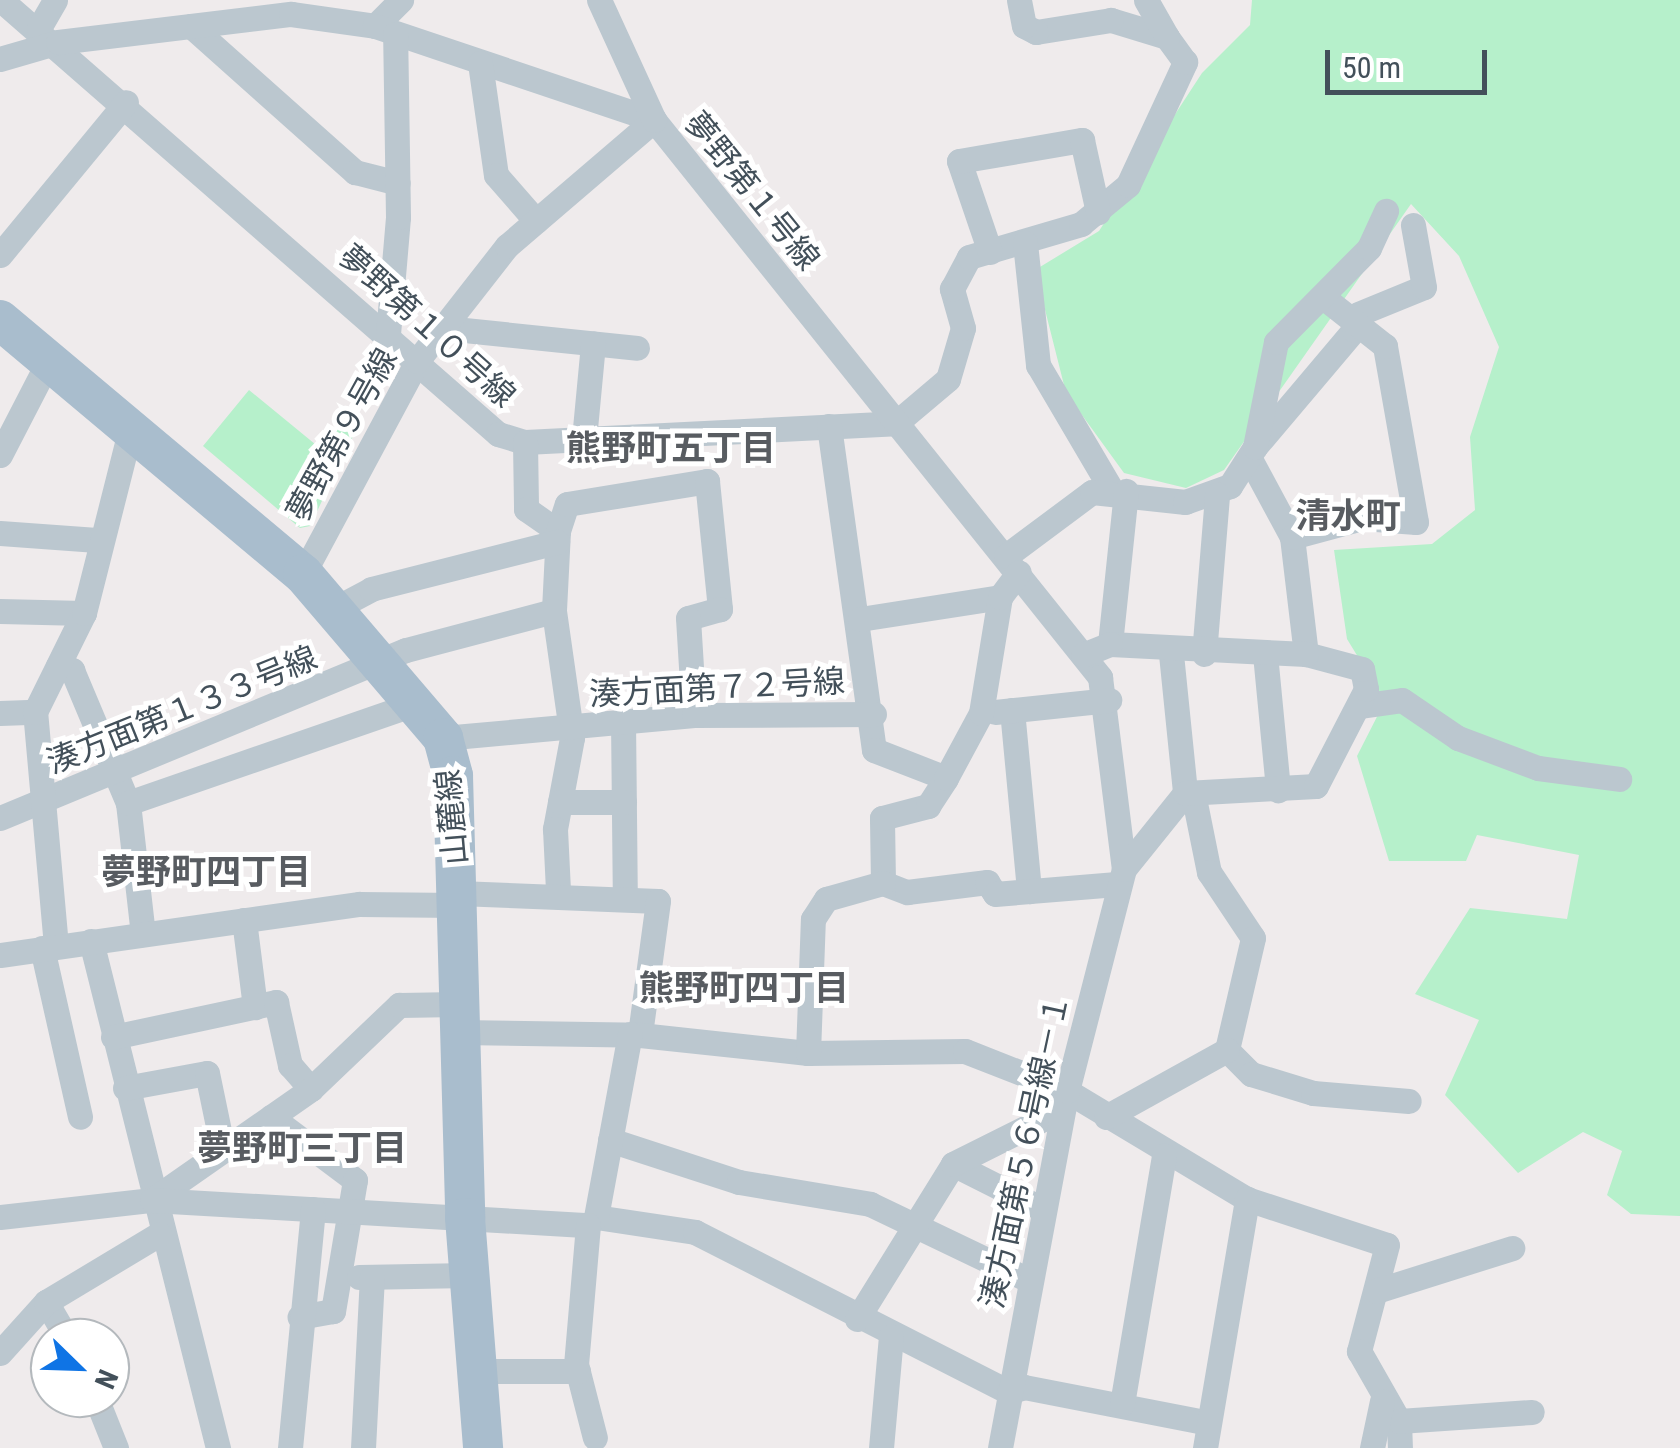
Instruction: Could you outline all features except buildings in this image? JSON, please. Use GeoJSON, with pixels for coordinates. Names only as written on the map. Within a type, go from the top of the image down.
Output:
{"type":"FeatureCollection","features":[{"type":"Feature","properties":{"kind":"main road","name":"山麓線"},"geometry":{"type":"LineString","coordinates":[[0,320],[303,574],[388,662],[443,738],[458,898],[465,1218],[483,1448]]}},
{"type":"Feature","properties":{"kind":"street","name":"夢野第１０号線"},"geometry":{"type":"LineString","coordinates":[[1,0],[126,102],[498,434],[525,442],[896,423]]}},
{"type":"Feature","properties":{"kind":"street"},"geometry":{"type":"LineString","coordinates":[[48,35],[55,0]]}},
{"type":"Feature","properties":{"kind":"street"},"geometry":{"type":"LineString","coordinates":[[388,334],[398,183],[385,30],[401,0]]}},
{"type":"Feature","properties":{"kind":"street"},"geometry":{"type":"LineString","coordinates":[[599,0],[654,120]]}},
{"type":"Feature","properties":{"kind":"street"},"geometry":{"type":"LineString","coordinates":[[1019,0],[1024,26],[1036,32],[1095,20],[1168,37]]}},
{"type":"Feature","properties":{"kind":"street"},"geometry":{"type":"LineString","coordinates":[[896,423],[948,379],[963,328],[952,289],[969,258],[1025,243],[1098,212],[1128,185],[1184,62],[1146,0]]}},
{"type":"Feature","properties":{"kind":"street","name":"夢野第１号線"},"geometry":{"type":"LineString","coordinates":[[0,60],[48,35],[191,26],[290,7],[385,30],[654,120],[1083,655],[1110,700],[1120,876]]}},
{"type":"Feature","properties":{"kind":"street"},"geometry":{"type":"LineString","coordinates":[[191,26],[356,172],[398,183]]}},
{"type":"Feature","properties":{"kind":"street"},"geometry":{"type":"LineString","coordinates":[[480,63],[496,175],[536,221]]}},
{"type":"Feature","properties":{"kind":"street"},"geometry":{"type":"LineString","coordinates":[[0,255],[126,102]]}},
{"type":"Feature","properties":{"kind":"street","name":"夢野第９号線"},"geometry":{"type":"LineString","coordinates":[[303,574],[417,361],[536,221],[654,120]]}},
{"type":"Feature","properties":{"kind":"street"},"geometry":{"type":"LineString","coordinates":[[990,252],[959,161],[1082,140],[1098,212]]}},
{"type":"Feature","properties":{"kind":"street"},"geometry":{"type":"LineString","coordinates":[[1306,654],[1292,537],[1252,453],[1276,342],[1369,248],[1386,211]]}},
{"type":"Feature","properties":{"kind":"street"},"geometry":{"type":"LineString","coordinates":[[1204,654],[1217,495],[1356,322],[1424,287],[1413,226]]}},
{"type":"Feature","properties":{"kind":"street"},"geometry":{"type":"LineString","coordinates":[[1025,243],[1038,364],[1119,490],[1110,644]]}},
{"type":"Feature","properties":{"kind":"street"},"geometry":{"type":"LineString","coordinates":[[1292,537],[1362,518],[1416,522],[1384,346],[1323,297]]}},
{"type":"Feature","properties":{"kind":"street"},"geometry":{"type":"LineString","coordinates":[[445,328],[637,348]]}},
{"type":"Feature","properties":{"kind":"street"},"geometry":{"type":"LineString","coordinates":[[584,439],[593,343]]}},
{"type":"Feature","properties":{"kind":"street"},"geometry":{"type":"LineString","coordinates":[[0,454],[49,360]]}},
{"type":"Feature","properties":{"kind":"street"},"geometry":{"type":"LineString","coordinates":[[80,1118],[49,947],[36,803],[34,712],[84,613],[97,540],[131,426]]}},
{"type":"Feature","properties":{"kind":"street"},"geometry":{"type":"LineString","coordinates":[[828,426],[874,714],[874,750],[946,778]]}},
{"type":"Feature","properties":{"kind":"street"},"geometry":{"type":"LineString","coordinates":[[525,442],[526,509],[558,536]]}},
{"type":"Feature","properties":{"kind":"street"},"geometry":{"type":"LineString","coordinates":[[558,892],[560,802],[568,728],[554,611],[558,536],[566,504],[707,481],[720,609],[688,618],[694,715]]}},
{"type":"Feature","properties":{"kind":"street"},"geometry":{"type":"LineString","coordinates":[[883,883],[882,818],[928,806],[946,778],[980,713],[1000,598],[1012,564],[1061,507],[1119,490],[1185,502],[1217,495]]}},
{"type":"Feature","properties":{"kind":"street"},"geometry":{"type":"LineString","coordinates":[[0,533],[97,540]]}},
{"type":"Feature","properties":{"kind":"street"},"geometry":{"type":"LineString","coordinates":[[336,608],[372,588],[558,536]]}},
{"type":"Feature","properties":{"kind":"street"},"geometry":{"type":"LineString","coordinates":[[860,619],[1000,598]]}},
{"type":"Feature","properties":{"kind":"street"},"geometry":{"type":"LineString","coordinates":[[0,611],[84,613]]}},
{"type":"Feature","properties":{"kind":"street","name":"湊方面第１３３号線"},"geometry":{"type":"LineString","coordinates":[[0,818],[388,662],[554,611]]}},
{"type":"Feature","properties":{"kind":"street"},"geometry":{"type":"LineString","coordinates":[[808,1053],[813,919],[826,899],[883,883],[907,892],[987,882],[995,894],[1120,876],[1189,793],[1316,786],[1362,697],[1362,669],[1306,654],[1171,654],[1110,644],[1083,655]]}},
{"type":"Feature","properties":{"kind":"street"},"geometry":{"type":"LineString","coordinates":[[1106,1117],[1227,1050],[1253,938],[1209,872],[1189,793],[1171,654]]}},
{"type":"Feature","properties":{"kind":"street"},"geometry":{"type":"LineString","coordinates":[[1265,654],[1278,790]]}},
{"type":"Feature","properties":{"kind":"street"},"geometry":{"type":"LineString","coordinates":[[58,666],[72,670],[118,771],[128,803],[143,934]]}},
{"type":"Feature","properties":{"kind":"street"},"geometry":{"type":"LineString","coordinates":[[1362,697],[1402,700],[1458,738],[1538,768],[1619,779]]}},
{"type":"Feature","properties":{"kind":"street"},"geometry":{"type":"LineString","coordinates":[[980,713],[1110,700]]}},
{"type":"Feature","properties":{"kind":"street"},"geometry":{"type":"LineString","coordinates":[[128,803],[420,702]]}},
{"type":"Feature","properties":{"kind":"street"},"geometry":{"type":"LineString","coordinates":[[1012,710],[1029,892]]}},
{"type":"Feature","properties":{"kind":"street"},"geometry":{"type":"LineString","coordinates":[[0,713],[34,712]]}},
{"type":"Feature","properties":{"kind":"street","name":"湊方面第７２号線"},"geometry":{"type":"LineString","coordinates":[[443,738],[694,715],[874,714]]}},
{"type":"Feature","properties":{"kind":"street"},"geometry":{"type":"LineString","coordinates":[[623,720],[625,898]]}},
{"type":"Feature","properties":{"kind":"street"},"geometry":{"type":"LineString","coordinates":[[560,802],[624,802]]}},
{"type":"Feature","properties":{"kind":"street","name":"湊方面第５６号線－１"},"geometry":{"type":"LineString","coordinates":[[1000,1448],[1067,1092],[1120,876]]}},
{"type":"Feature","properties":{"kind":"street"},"geometry":{"type":"LineString","coordinates":[[0,955],[359,904],[558,892],[658,901],[635,1034],[592,1221],[578,1371],[595,1438]]}},
{"type":"Feature","properties":{"kind":"street"},"geometry":{"type":"LineString","coordinates":[[244,920],[255,1007]]}},
{"type":"Feature","properties":{"kind":"street"},"geometry":{"type":"LineString","coordinates":[[91,942],[159,1234],[218,1448]]}},
{"type":"Feature","properties":{"kind":"street"},"geometry":{"type":"LineString","coordinates":[[113,1036],[276,1002],[290,1065],[311,1089]]}},
{"type":"Feature","properties":{"kind":"street"},"geometry":{"type":"LineString","coordinates":[[152,1200],[311,1089],[399,1005],[458,1018],[808,1053],[965,1051],[1067,1092],[1164,1156],[1247,1198],[1387,1245],[1360,1351],[1382,1401],[1399,1421],[1400,1448]]}},
{"type":"Feature","properties":{"kind":"street"},"geometry":{"type":"LineString","coordinates":[[1227,1050],[1251,1074],[1313,1093],[1409,1101]]}},
{"type":"Feature","properties":{"kind":"street"},"geometry":{"type":"LineString","coordinates":[[126,1088],[207,1072],[224,1150]]}},
{"type":"Feature","properties":{"kind":"street"},"geometry":{"type":"LineString","coordinates":[[857,1319],[912,1221],[953,1164],[1047,1117],[1067,1092]]}},
{"type":"Feature","properties":{"kind":"street"},"geometry":{"type":"LineString","coordinates":[[271,1116],[355,1180],[332,1312],[300,1317]]}},
{"type":"Feature","properties":{"kind":"street"},"geometry":{"type":"LineString","coordinates":[[610,1140],[738,1182],[870,1204],[1030,1281]]}},
{"type":"Feature","properties":{"kind":"street"},"geometry":{"type":"LineString","coordinates":[[1122,1404],[1164,1156]]}},
{"type":"Feature","properties":{"kind":"street"},"geometry":{"type":"LineString","coordinates":[[953,1164],[1044,1210]]}},
{"type":"Feature","properties":{"kind":"street"},"geometry":{"type":"LineString","coordinates":[[0,1216],[152,1200],[465,1218],[592,1221],[695,1232],[857,1319],[1009,1392],[1024,1386],[1122,1404],[1207,1435],[1247,1198]]}},
{"type":"Feature","properties":{"kind":"street"},"geometry":{"type":"LineString","coordinates":[[290,1448],[313,1209]]}},
{"type":"Feature","properties":{"kind":"street"},"geometry":{"type":"LineString","coordinates":[[0,1353],[46,1302],[159,1234]]}},
{"type":"Feature","properties":{"kind":"street"},"geometry":{"type":"LineString","coordinates":[[1376,1291],[1512,1248]]}},
{"type":"Feature","properties":{"kind":"street"},"geometry":{"type":"LineString","coordinates":[[340,1277],[469,1275]]}},
{"type":"Feature","properties":{"kind":"street"},"geometry":{"type":"LineString","coordinates":[[363,1448],[372,1276]]}},
{"type":"Feature","properties":{"kind":"street"},"geometry":{"type":"LineString","coordinates":[[46,1302],[55,1318]]}},
{"type":"Feature","properties":{"kind":"street"},"geometry":{"type":"LineString","coordinates":[[881,1448],[892,1336]]}},
{"type":"Feature","properties":{"kind":"street"},"geometry":{"type":"LineString","coordinates":[[476,1370],[578,1371]]}},
{"type":"Feature","properties":{"kind":"street"},"geometry":{"type":"LineString","coordinates":[[1372,1448],[1382,1401]]}},
{"type":"Feature","properties":{"kind":"street"},"geometry":{"type":"LineString","coordinates":[[1399,1421],[1532,1412]]}},
{"type":"Feature","properties":{"kind":"street"},"geometry":{"type":"LineString","coordinates":[[104,1418],[116,1448]]}},
{"type":"Feature","properties":{"kind":"green space"},"geometry":{"type":"Polygon","coordinates":[[[1252,0],[1680,0],[1680,1216],[1631,1214],[1607,1195],[1622,1151],[1583,1132],[1518,1173],[1445,1095],[1479,1020],[1415,994],[1470,908],[1567,919],[1579,855],[1477,835],[1466,861],[1389,861],[1357,756],[1385,701],[1347,639],[1334,550],[1432,544],[1475,510],[1470,437],[1499,347],[1459,256],[1411,204],[1224,470],[1186,488],[1124,473],[1066,393],[1035,270],[1099,231],[1202,73],[1250,25],[1252,0]]]}},
{"type":"Feature","properties":{"kind":"green space"},"geometry":{"type":"Polygon","coordinates":[[[249,390],[321,449],[339,425],[354,434],[310,526],[300,528],[203,446],[249,390]]]}},
{"type":"Feature","properties":{"kind":"district","name":"熊野町五丁目"},"geometry":{"type":"Point","coordinates":[671,449]}},
{"type":"Feature","properties":{"kind":"district","name":"清水町"},"geometry":{"type":"Point","coordinates":[1348,517]}},
{"type":"Feature","properties":{"kind":"district","name":"夢野町四丁目"},"geometry":{"type":"Point","coordinates":[206,873]}},
{"type":"Feature","properties":{"kind":"district","name":"熊野町四丁目"},"geometry":{"type":"Point","coordinates":[744,989]}},
{"type":"Feature","properties":{"kind":"district","name":"夢野町三丁目"},"geometry":{"type":"Point","coordinates":[302,1149]}}]}
